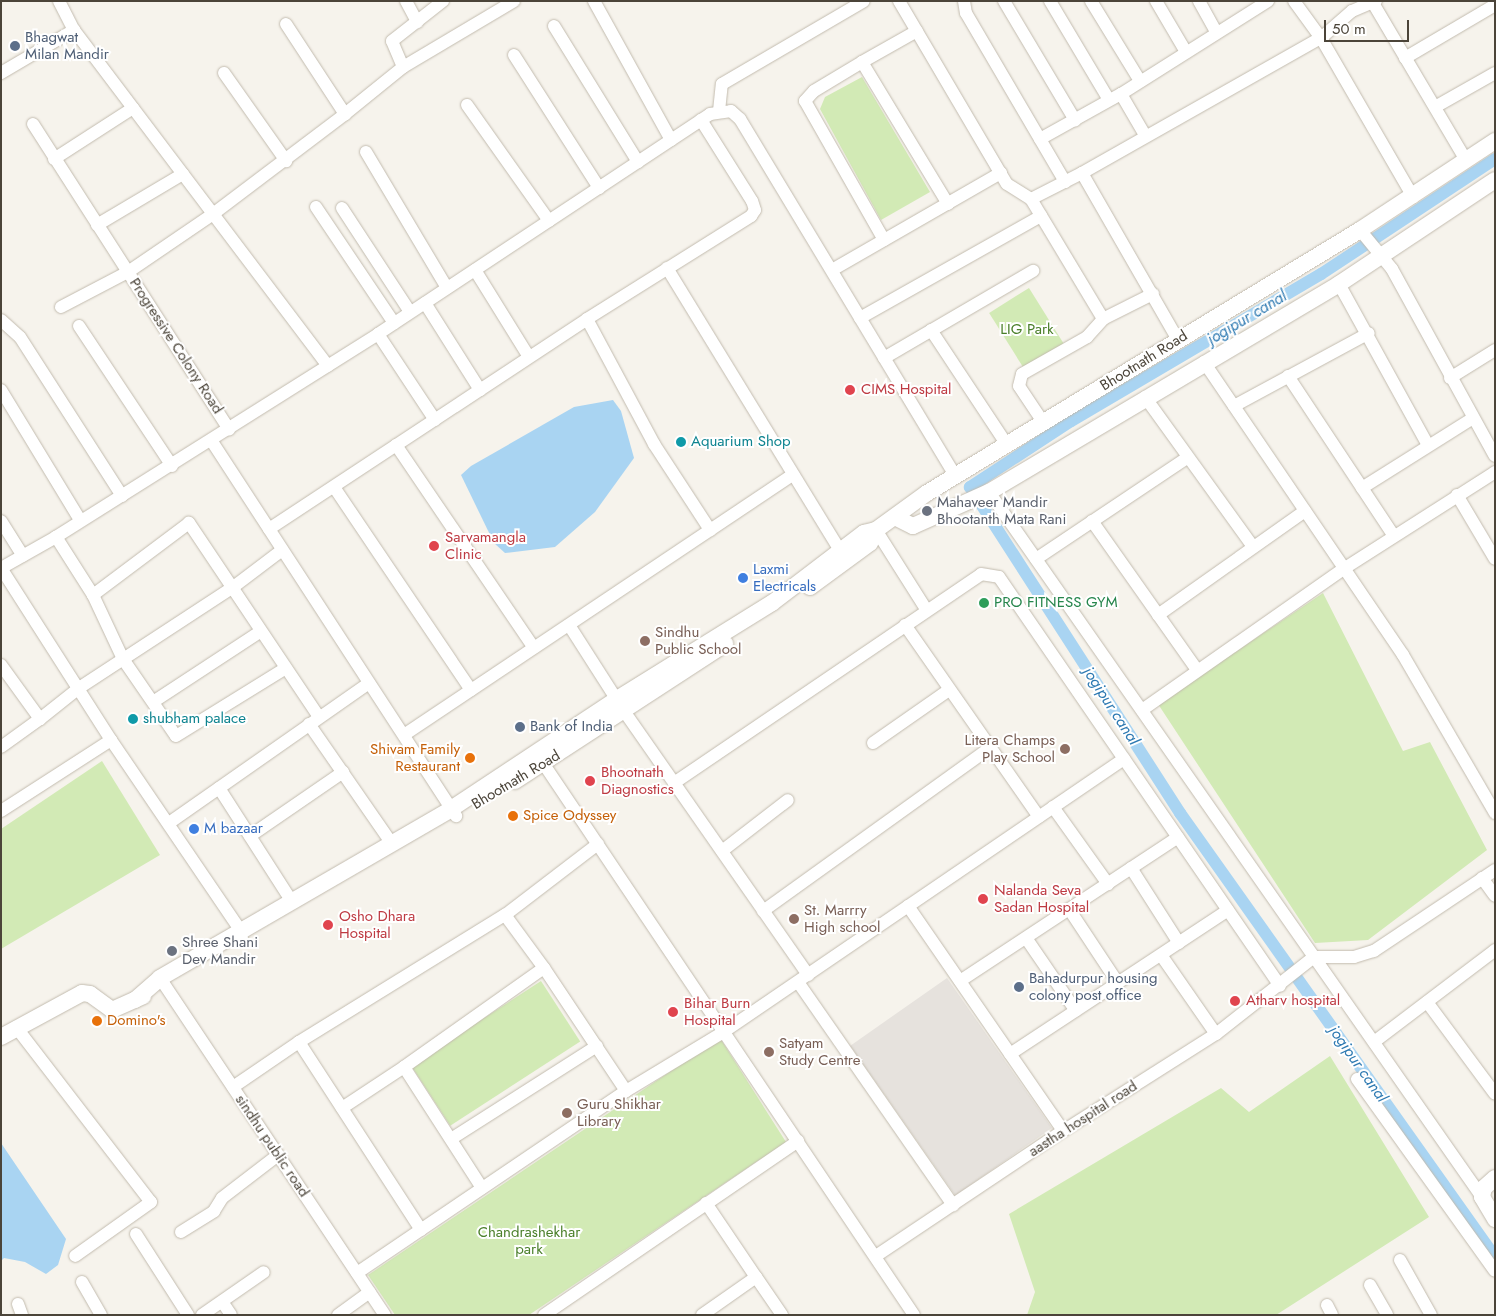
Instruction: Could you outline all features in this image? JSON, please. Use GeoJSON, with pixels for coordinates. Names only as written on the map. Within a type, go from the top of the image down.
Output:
{"type":"FeatureCollection","features":[{"type":"Feature","properties":{"kind":"street"},"geometry":{"type":"LineString","coordinates":[[406,1],[417,22]]}},
{"type":"Feature","properties":{"kind":"street"},"geometry":{"type":"LineString","coordinates":[[403,67],[392,41],[443,1]]}},
{"type":"Feature","properties":{"kind":"street"},"geometry":{"type":"LineString","coordinates":[[61,307],[213,214],[286,161],[403,67],[514,1]]}},
{"type":"Feature","properties":{"kind":"street"},"geometry":{"type":"LineString","coordinates":[[594,1],[671,140]]}},
{"type":"Feature","properties":{"kind":"street"},"geometry":{"type":"LineString","coordinates":[[719,111],[722,84],[864,1]]}},
{"type":"Feature","properties":{"kind":"street"},"geometry":{"type":"LineString","coordinates":[[899,1],[1007,184],[1031,199],[1103,319]]}},
{"type":"Feature","properties":{"kind":"street"},"geometry":{"type":"LineString","coordinates":[[1004,1],[1075,120]]}},
{"type":"Feature","properties":{"kind":"street"},"geometry":{"type":"LineString","coordinates":[[1050,1],[1109,100]]}},
{"type":"Feature","properties":{"kind":"street"},"geometry":{"type":"LineString","coordinates":[[1091,1],[1140,81]]}},
{"type":"Feature","properties":{"kind":"street"},"geometry":{"type":"LineString","coordinates":[[1156,1],[1186,52]]}},
{"type":"Feature","properties":{"kind":"street"},"geometry":{"type":"LineString","coordinates":[[1199,1],[1216,32]]}},
{"type":"Feature","properties":{"kind":"street"},"geometry":{"type":"LineString","coordinates":[[1040,139],[1121,94],[1216,32],[1248,6],[1268,1]]}},
{"type":"Feature","properties":{"kind":"street"},"geometry":{"type":"LineString","coordinates":[[1294,1],[1321,38],[1412,197]]}},
{"type":"Feature","properties":{"kind":"street"},"geometry":{"type":"LineString","coordinates":[[962,2],[1065,182]]}},
{"type":"Feature","properties":{"kind":"street"},"geometry":{"type":"LineString","coordinates":[[1031,199],[1082,173],[1145,135],[1321,38],[1349,6],[1374,2],[1466,160]]}},
{"type":"Feature","properties":{"kind":"street"},"geometry":{"type":"LineString","coordinates":[[64,3],[74,30],[328,366]]}},
{"type":"Feature","properties":{"kind":"street"},"geometry":{"type":"LineString","coordinates":[[1406,58],[1495,5]]}},
{"type":"Feature","properties":{"kind":"street"},"geometry":{"type":"LineString","coordinates":[[286,24],[344,114]]}},
{"type":"Feature","properties":{"kind":"street"},"geometry":{"type":"LineString","coordinates":[[554,26],[638,162]]}},
{"type":"Feature","properties":{"kind":"street"},"geometry":{"type":"LineString","coordinates":[[1,73],[74,30]]}},
{"type":"Feature","properties":{"kind":"street"},"geometry":{"type":"LineString","coordinates":[[884,240],[805,101],[814,90],[917,31]]}},
{"type":"Feature","properties":{"kind":"street"},"geometry":{"type":"LineString","coordinates":[[514,55],[599,188]]}},
{"type":"Feature","properties":{"kind":"street"},"geometry":{"type":"LineString","coordinates":[[862,62],[948,204]]}},
{"type":"Feature","properties":{"kind":"street"},"geometry":{"type":"LineString","coordinates":[[224,73],[286,161]]}},
{"type":"Feature","properties":{"kind":"street"},"geometry":{"type":"LineString","coordinates":[[1435,107],[1495,73]]}},
{"type":"Feature","properties":{"kind":"street"},"geometry":{"type":"LineString","coordinates":[[1121,94],[1145,135]]}},
{"type":"Feature","properties":{"kind":"street"},"geometry":{"type":"LineString","coordinates":[[467,105],[549,221]]}},
{"type":"Feature","properties":{"kind":"street"},"geometry":{"type":"LineString","coordinates":[[54,159],[133,108]]}},
{"type":"Feature","properties":{"kind":"street"},"geometry":{"type":"LineString","coordinates":[[241,935],[169,823],[111,740],[2,568],[172,466],[378,334],[701,120],[719,111],[731,111],[740,119],[956,476]]}},
{"type":"Feature","properties":{"kind":"street"},"geometry":{"type":"LineString","coordinates":[[269,529],[755,210],[752,201],[701,120]]}},
{"type":"Feature","properties":{"kind":"street","name":"Progressive Colony Road"},"geometry":{"type":"LineString","coordinates":[[33,124],[229,429]]}},
{"type":"Feature","properties":{"kind":"street","name":"Bhootnath Road"},"geometry":{"type":"LineString","coordinates":[[1,1037],[16,1026],[82,993],[90,994],[112,1010],[135,1000],[162,981],[454,812],[541,759],[844,556],[870,543],[876,530],[956,476],[1178,340],[1364,234],[1412,197],[1495,141]]}},
{"type":"Feature","properties":{"kind":"street"},"geometry":{"type":"LineString","coordinates":[[366,152],[447,288]]}},
{"type":"Feature","properties":{"kind":"street"},"geometry":{"type":"LineString","coordinates":[[832,270],[1001,173]]}},
{"type":"Feature","properties":{"kind":"street"},"geometry":{"type":"LineString","coordinates":[[1082,173],[1178,340]]}},
{"type":"Feature","properties":{"kind":"street"},"geometry":{"type":"LineString","coordinates":[[98,226],[183,174]]}},
{"type":"Feature","properties":{"kind":"street","name":"Bhootnath Road"},"geometry":{"type":"LineString","coordinates":[[895,517],[913,526],[950,511],[985,493],[1339,284],[1379,254],[1495,180]]}},
{"type":"Feature","properties":{"kind":"street"},"geometry":{"type":"LineString","coordinates":[[316,207],[394,323]]}},
{"type":"Feature","properties":{"kind":"street"},"geometry":{"type":"LineString","coordinates":[[342,208],[410,312]]}},
{"type":"Feature","properties":{"kind":"street"},"geometry":{"type":"LineString","coordinates":[[860,318],[1041,216]]}},
{"type":"Feature","properties":{"kind":"street"},"geometry":{"type":"LineString","coordinates":[[1364,234],[1392,268],[1450,378],[1495,456]]}},
{"type":"Feature","properties":{"kind":"street"},"geometry":{"type":"LineString","coordinates":[[667,268],[792,475],[844,556]]}},
{"type":"Feature","properties":{"kind":"street"},"geometry":{"type":"LineString","coordinates":[[475,270],[529,357]]}},
{"type":"Feature","properties":{"kind":"street"},"geometry":{"type":"LineString","coordinates":[[884,358],[1033,270]]}},
{"type":"Feature","properties":{"kind":"street"},"geometry":{"type":"LineString","coordinates":[[1339,284],[1369,333],[1428,445]]}},
{"type":"Feature","properties":{"kind":"street"},"geometry":{"type":"LineString","coordinates":[[1043,422],[1018,386],[1022,374],[1087,337],[1103,319],[1153,294]]}},
{"type":"Feature","properties":{"kind":"street"},"geometry":{"type":"LineString","coordinates":[[425,303],[480,390]]}},
{"type":"Feature","properties":{"kind":"street"},"geometry":{"type":"LineString","coordinates":[[587,319],[654,444],[710,530]]}},
{"type":"Feature","properties":{"kind":"street"},"geometry":{"type":"LineString","coordinates":[[1,320],[20,337],[122,496]]}},
{"type":"Feature","properties":{"kind":"street"},"geometry":{"type":"LineString","coordinates":[[79,326],[172,466]]}},
{"type":"Feature","properties":{"kind":"street"},"geometry":{"type":"LineString","coordinates":[[931,330],[1007,445]]}},
{"type":"Feature","properties":{"kind":"street"},"geometry":{"type":"LineString","coordinates":[[1234,406],[1369,333]]}},
{"type":"Feature","properties":{"kind":"street"},"geometry":{"type":"LineString","coordinates":[[378,334],[435,420]]}},
{"type":"Feature","properties":{"kind":"street"},"geometry":{"type":"LineString","coordinates":[[1450,378],[1495,350]]}},
{"type":"Feature","properties":{"kind":"street"},"geometry":{"type":"LineString","coordinates":[[1204,362],[1403,654],[1495,813]]}},
{"type":"Feature","properties":{"kind":"street"},"geometry":{"type":"LineString","coordinates":[[1288,376],[1394,536]]}},
{"type":"Feature","properties":{"kind":"street"},"geometry":{"type":"LineString","coordinates":[[1,390],[80,520]]}},
{"type":"Feature","properties":{"kind":"street"},"geometry":{"type":"LineString","coordinates":[[1146,398],[1187,458],[1253,547]]}},
{"type":"Feature","properties":{"kind":"street"},"geometry":{"type":"LineString","coordinates":[[1362,488],[1473,418]]}},
{"type":"Feature","properties":{"kind":"street"},"geometry":{"type":"LineString","coordinates":[[211,440],[454,812]]}},
{"type":"Feature","properties":{"kind":"street"},"geometry":{"type":"LineString","coordinates":[[396,445],[534,648]]}},
{"type":"Feature","properties":{"kind":"street"},"geometry":{"type":"LineString","coordinates":[[1036,559],[1187,458]]}},
{"type":"Feature","properties":{"kind":"street"},"geometry":{"type":"LineString","coordinates":[[1142,710],[1344,568],[1495,472]]}},
{"type":"Feature","properties":{"kind":"street"},"geometry":{"type":"LineString","coordinates":[[404,735],[792,475]]}},
{"type":"Feature","properties":{"kind":"street"},"geometry":{"type":"LineString","coordinates":[[334,487],[470,690]]}},
{"type":"Feature","properties":{"kind":"street"},"geometry":{"type":"LineString","coordinates":[[985,493],[1036,559],[1142,710],[1310,960],[1374,1042],[1482,1197],[1495,1219]]}},
{"type":"Feature","properties":{"kind":"street"},"geometry":{"type":"LineString","coordinates":[[1457,495],[1495,559]]}},
{"type":"Feature","properties":{"kind":"street"},"geometry":{"type":"LineString","coordinates":[[1158,615],[1305,511]]}},
{"type":"Feature","properties":{"kind":"street"},"geometry":{"type":"LineString","coordinates":[[1092,521],[1197,670]]}},
{"type":"Feature","properties":{"kind":"street"},"geometry":{"type":"LineString","coordinates":[[1,522],[23,556]]}},
{"type":"Feature","properties":{"kind":"street"},"geometry":{"type":"LineString","coordinates":[[93,595],[189,523],[286,668],[343,772],[392,844]]}},
{"type":"Feature","properties":{"kind":"street"},"geometry":{"type":"LineString","coordinates":[[876,530],[926,609]]}},
{"type":"Feature","properties":{"kind":"street"},"geometry":{"type":"LineString","coordinates":[[56,537],[93,595],[124,659],[176,736],[286,668]]}},
{"type":"Feature","properties":{"kind":"street"},"geometry":{"type":"LineString","coordinates":[[1,747],[79,688],[232,588],[282,550]]}},
{"type":"Feature","properties":{"kind":"street"},"geometry":{"type":"LineString","coordinates":[[674,783],[926,609],[981,574],[999,577],[1228,910],[1284,982]]}},
{"type":"Feature","properties":{"kind":"street"},"geometry":{"type":"LineString","coordinates":[[569,625],[674,783],[764,911],[803,978],[953,1205]]}},
{"type":"Feature","properties":{"kind":"street"},"geometry":{"type":"LineString","coordinates":[[904,625],[1039,817]]}},
{"type":"Feature","properties":{"kind":"street"},"geometry":{"type":"LineString","coordinates":[[153,702],[261,631]]}},
{"type":"Feature","properties":{"kind":"street"},"geometry":{"type":"LineString","coordinates":[[1,666],[40,719]]}},
{"type":"Feature","properties":{"kind":"street"},"geometry":{"type":"LineString","coordinates":[[169,823],[369,683]]}},
{"type":"Feature","properties":{"kind":"street"},"geometry":{"type":"LineString","coordinates":[[873,743],[949,690]]}},
{"type":"Feature","properties":{"kind":"street"},"geometry":{"type":"LineString","coordinates":[[1,811],[111,740]]}},
{"type":"Feature","properties":{"kind":"street"},"geometry":{"type":"LineString","coordinates":[[764,911],[990,748]]}},
{"type":"Feature","properties":{"kind":"street"},"geometry":{"type":"LineString","coordinates":[[541,759],[914,1315]]}},
{"type":"Feature","properties":{"kind":"street"},"geometry":{"type":"LineString","coordinates":[[357,1273],[626,1091],[725,1031],[1124,760]]}},
{"type":"Feature","properties":{"kind":"street"},"geometry":{"type":"LineString","coordinates":[[250,836],[343,772]]}},
{"type":"Feature","properties":{"kind":"street"},"geometry":{"type":"LineString","coordinates":[[219,788],[291,900]]}},
{"type":"Feature","properties":{"kind":"street"},"geometry":{"type":"LineString","coordinates":[[722,851],[788,800]]}},
{"type":"Feature","properties":{"kind":"street"},"geometry":{"type":"LineString","coordinates":[[1053,807],[1108,884]]}},
{"type":"Feature","properties":{"kind":"street","name":"Bhootnath Road"},"geometry":{"type":"LineString","coordinates":[[241,935],[291,900],[454,812]]}},
{"type":"Feature","properties":{"kind":"street"},"geometry":{"type":"LineString","coordinates":[[960,982],[1178,837]]}},
{"type":"Feature","properties":{"kind":"street"},"geometry":{"type":"LineString","coordinates":[[233,1087],[299,1042],[505,915],[598,844]]}},
{"type":"Feature","properties":{"kind":"street"},"geometry":{"type":"LineString","coordinates":[[1131,868],[1179,942]]}},
{"type":"Feature","properties":{"kind":"street"},"geometry":{"type":"LineString","coordinates":[[1310,960],[1354,958],[1374,951],[1495,870]]}},
{"type":"Feature","properties":{"kind":"street"},"geometry":{"type":"LineString","coordinates":[[1482,878],[1495,896]]}},
{"type":"Feature","properties":{"kind":"street"},"geometry":{"type":"LineString","coordinates":[[908,906],[1063,1131]]}},
{"type":"Feature","properties":{"kind":"street"},"geometry":{"type":"LineString","coordinates":[[1069,909],[1118,983]]}},
{"type":"Feature","properties":{"kind":"street"},"geometry":{"type":"LineString","coordinates":[[1010,1054],[1228,910]]}},
{"type":"Feature","properties":{"kind":"street"},"geometry":{"type":"LineString","coordinates":[[505,915],[544,968],[626,1091]]}},
{"type":"Feature","properties":{"kind":"street"},"geometry":{"type":"LineString","coordinates":[[1026,938],[1076,1011]]}},
{"type":"Feature","properties":{"kind":"street"},"geometry":{"type":"LineString","coordinates":[[1374,1042],[1495,950]]}},
{"type":"Feature","properties":{"kind":"street"},"geometry":{"type":"LineString","coordinates":[[1161,955],[1216,1034]]}},
{"type":"Feature","properties":{"kind":"street","name":"aastha hospital road"},"geometry":{"type":"LineString","coordinates":[[876,1256],[1063,1131],[1216,1034],[1310,960]]}},
{"type":"Feature","properties":{"kind":"street"},"geometry":{"type":"LineString","coordinates":[[342,1108],[404,1067],[544,968]]}},
{"type":"Feature","properties":{"kind":"street","name":"sindhu public road"},"geometry":{"type":"LineString","coordinates":[[162,981],[386,1315]]}},
{"type":"Feature","properties":{"kind":"street"},"geometry":{"type":"LineString","coordinates":[[1426,1002],[1495,1094]]}},
{"type":"Feature","properties":{"kind":"street"},"geometry":{"type":"LineString","coordinates":[[16,1026],[151,1202],[74,1256]]}},
{"type":"Feature","properties":{"kind":"street"},"geometry":{"type":"LineString","coordinates":[[299,1042],[421,1230]]}},
{"type":"Feature","properties":{"kind":"street"},"geometry":{"type":"LineString","coordinates":[[451,1140],[520,1093],[597,1046]]}},
{"type":"Feature","properties":{"kind":"street"},"geometry":{"type":"LineString","coordinates":[[404,1067],[482,1188]]}},
{"type":"Feature","properties":{"kind":"street"},"geometry":{"type":"LineString","coordinates":[[1358,1079],[1495,1270]]}},
{"type":"Feature","properties":{"kind":"street"},"geometry":{"type":"LineString","coordinates":[[544,1315],[798,1141]]}},
{"type":"Feature","properties":{"kind":"street"},"geometry":{"type":"LineString","coordinates":[[181,1232],[214,1211],[222,1198],[278,1155]]}},
{"type":"Feature","properties":{"kind":"street"},"geometry":{"type":"LineString","coordinates":[[1482,1197],[1484,1188],[1495,1178]]}},
{"type":"Feature","properties":{"kind":"street"},"geometry":{"type":"LineString","coordinates":[[706,1203],[782,1315]]}},
{"type":"Feature","properties":{"kind":"street"},"geometry":{"type":"LineString","coordinates":[[136,1234],[188,1315]]}},
{"type":"Feature","properties":{"kind":"street"},"geometry":{"type":"LineString","coordinates":[[1400,1260],[1431,1315]]}},
{"type":"Feature","properties":{"kind":"street"},"geometry":{"type":"LineString","coordinates":[[202,1315],[223,1303],[264,1272]]}},
{"type":"Feature","properties":{"kind":"street"},"geometry":{"type":"LineString","coordinates":[[702,1315],[756,1276]]}},
{"type":"Feature","properties":{"kind":"street"},"geometry":{"type":"LineString","coordinates":[[82,1282],[101,1315]]}},
{"type":"Feature","properties":{"kind":"street"},"geometry":{"type":"LineString","coordinates":[[1370,1285],[1387,1315]]}},
{"type":"Feature","properties":{"kind":"street"},"geometry":{"type":"LineString","coordinates":[[338,1315],[370,1292]]}},
{"type":"Feature","properties":{"kind":"street"},"geometry":{"type":"LineString","coordinates":[[223,1303],[231,1315]]}},
{"type":"Feature","properties":{"kind":"shaded area"},"geometry":{"type":"Polygon","coordinates":[[[947,978],[1052,1128],[955,1196],[850,1046],[947,978]]]}},
{"type":"Feature","properties":{"kind":"green space"},"geometry":{"type":"Polygon","coordinates":[[[862,77],[930,192],[881,220],[820,109],[825,97],[862,77]]]}},
{"type":"Feature","properties":{"kind":"green space","name":"LIG Park"},"geometry":{"type":"Polygon","coordinates":[[[1029,288],[1065,346],[1025,371],[989,313],[1029,288]]]}},
{"type":"Feature","properties":{"kind":"green space"},"geometry":{"type":"Polygon","coordinates":[[[1323,593],[1403,751],[1430,742],[1487,850],[1368,940],[1315,943],[1158,704],[1323,593]]]}},
{"type":"Feature","properties":{"kind":"green space"},"geometry":{"type":"Polygon","coordinates":[[[102,761],[160,855],[1,949],[1,829],[102,761]]]}},
{"type":"Feature","properties":{"kind":"green space"},"geometry":{"type":"Polygon","coordinates":[[[541,981],[580,1041],[450,1126],[411,1065],[541,981]]]}},
{"type":"Feature","properties":{"kind":"green space","name":"Chandrashekhar park"},"geometry":{"type":"Polygon","coordinates":[[[720,1038],[786,1142],[529,1315],[395,1315],[368,1275],[720,1038]]]}},
{"type":"Feature","properties":{"kind":"green space"},"geometry":{"type":"Polygon","coordinates":[[[1330,1056],[1429,1217],[1276,1315],[1027,1315],[1035,1292],[1009,1214],[1221,1088],[1249,1112],[1330,1056]]]}},
{"type":"Feature","properties":{"kind":"water"},"geometry":{"type":"Polygon","coordinates":[[[613,400],[621,411],[634,458],[595,512],[555,547],[505,553],[494,543],[461,475],[471,466],[574,407],[613,400]]]}},
{"type":"Feature","properties":{"kind":"water"},"geometry":{"type":"Polygon","coordinates":[[[1,1143],[66,1239],[58,1265],[46,1274],[25,1262],[4,1258],[1,1261],[1,1143]]]}},
{"type":"Feature","properties":{"kind":"waterway","name":"jogipur canal"},"geometry":{"type":"LineString","coordinates":[[1495,159],[1321,274],[1071,421],[970,487],[1180,813],[1495,1257]]}},
{"type":"Feature","properties":{"kind":"place","name":"Bhagwat Milan Mandir"},"geometry":{"type":"Point","coordinates":[15,46]}},
{"type":"Feature","properties":{"kind":"place","name":"CIMS Hospital"},"geometry":{"type":"Point","coordinates":[850,390]}},
{"type":"Feature","properties":{"kind":"place","name":"Aquarium Shop"},"geometry":{"type":"Point","coordinates":[681,442]}},
{"type":"Feature","properties":{"kind":"place","name":"Mahaveer Mandir Bhootanth Mata Rani"},"geometry":{"type":"Point","coordinates":[927,511]}},
{"type":"Feature","properties":{"kind":"place","name":"Sarvamangla Clinic"},"geometry":{"type":"Point","coordinates":[434,546]}},
{"type":"Feature","properties":{"kind":"place","name":"Laxmi Electricals"},"geometry":{"type":"Point","coordinates":[743,578]}},
{"type":"Feature","properties":{"kind":"place","name":"PRO FITNESS GYM"},"geometry":{"type":"Point","coordinates":[984,603]}},
{"type":"Feature","properties":{"kind":"place","name":"Sindhu Public School"},"geometry":{"type":"Point","coordinates":[645,641]}},
{"type":"Feature","properties":{"kind":"place","name":"shubham palace"},"geometry":{"type":"Point","coordinates":[133,719]}},
{"type":"Feature","properties":{"kind":"place","name":"Bank of India"},"geometry":{"type":"Point","coordinates":[520,727]}},
{"type":"Feature","properties":{"kind":"place","name":"Litera Champs Play School"},"geometry":{"type":"Point","coordinates":[1065,749]}},
{"type":"Feature","properties":{"kind":"place","name":"Shivam Family Restaurant"},"geometry":{"type":"Point","coordinates":[470,758]}},
{"type":"Feature","properties":{"kind":"place","name":"Bhootnath Diagnostics"},"geometry":{"type":"Point","coordinates":[590,781]}},
{"type":"Feature","properties":{"kind":"place","name":"Spice Odyssey"},"geometry":{"type":"Point","coordinates":[513,816]}},
{"type":"Feature","properties":{"kind":"place","name":"M bazaar"},"geometry":{"type":"Point","coordinates":[194,829]}},
{"type":"Feature","properties":{"kind":"place","name":"Nalanda Seva Sadan Hospital"},"geometry":{"type":"Point","coordinates":[983,899]}},
{"type":"Feature","properties":{"kind":"place","name":"St. Marrry High school"},"geometry":{"type":"Point","coordinates":[794,919]}},
{"type":"Feature","properties":{"kind":"place","name":"Osho Dhara Hospital"},"geometry":{"type":"Point","coordinates":[328,925]}},
{"type":"Feature","properties":{"kind":"place","name":"Shree Shani Dev Mandir"},"geometry":{"type":"Point","coordinates":[172,951]}},
{"type":"Feature","properties":{"kind":"place","name":"Bahadurpur housing colony post office"},"geometry":{"type":"Point","coordinates":[1019,987]}},
{"type":"Feature","properties":{"kind":"place","name":"Atharv hospital"},"geometry":{"type":"Point","coordinates":[1235,1001]}},
{"type":"Feature","properties":{"kind":"place","name":"Bihar Burn Hospital"},"geometry":{"type":"Point","coordinates":[673,1012]}},
{"type":"Feature","properties":{"kind":"place","name":"Domino's"},"geometry":{"type":"Point","coordinates":[97,1021]}},
{"type":"Feature","properties":{"kind":"place","name":"Satyam Study Centre"},"geometry":{"type":"Point","coordinates":[769,1052]}},
{"type":"Feature","properties":{"kind":"place","name":"Guru Shikhar Library"},"geometry":{"type":"Point","coordinates":[567,1113]}}]}
